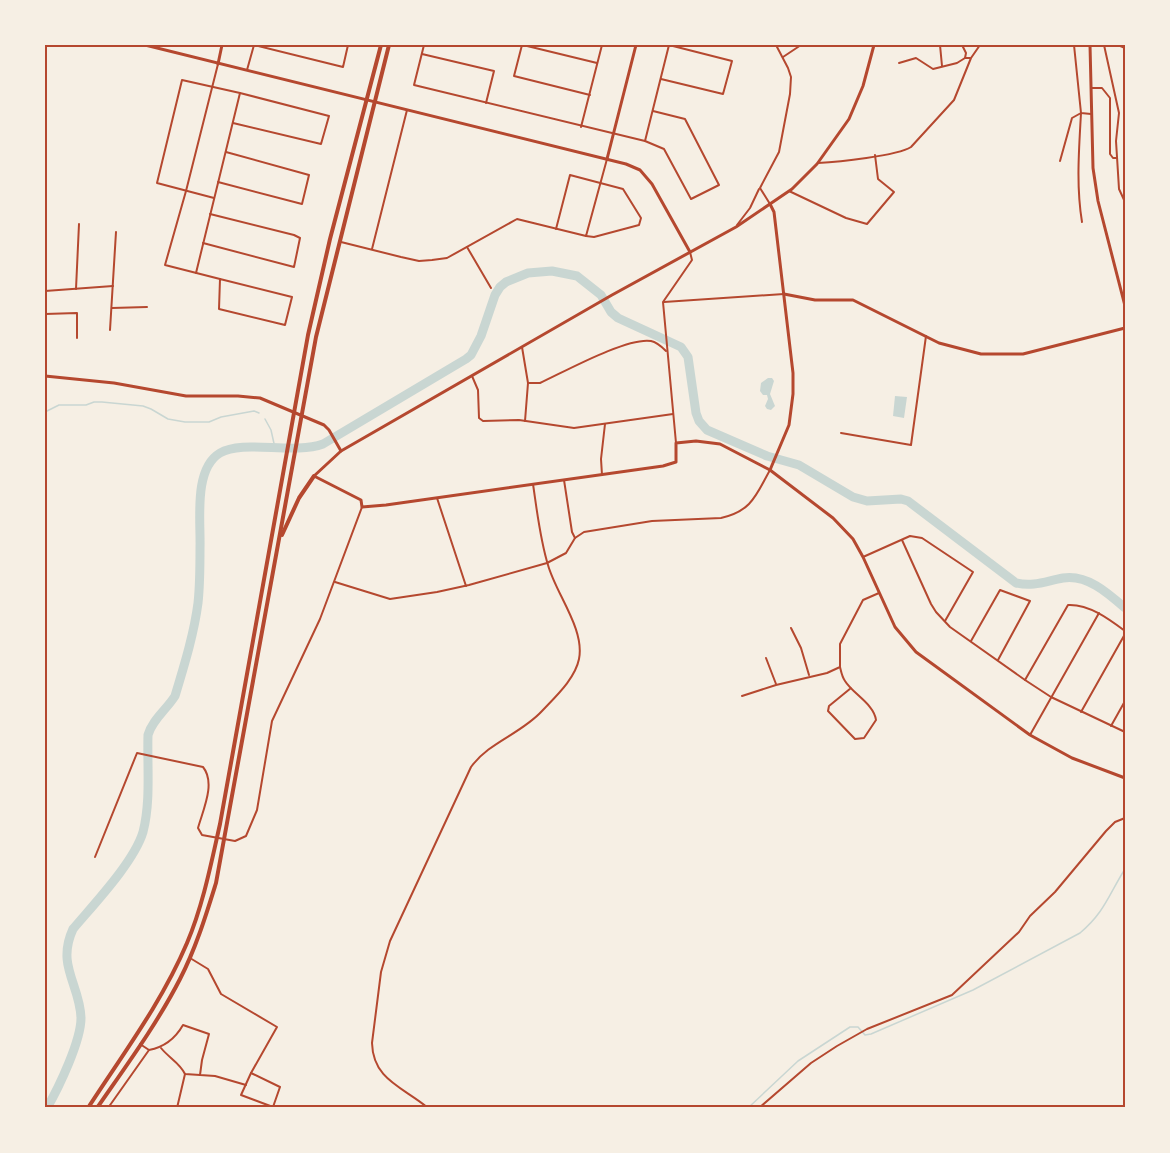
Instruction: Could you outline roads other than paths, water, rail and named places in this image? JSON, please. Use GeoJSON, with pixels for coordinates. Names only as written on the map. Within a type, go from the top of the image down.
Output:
{"type":"FeatureCollection","features":[{"type":"Feature","properties":{"kind":"highway"},"geometry":{"type":"LineString","coordinates":[[88,1108],[144,1022],[179,959],[203,896],[217,838],[314,303],[381,45]]}},
{"type":"Feature","properties":{"kind":"highway"},"geometry":{"type":"LineString","coordinates":[[97,1108],[180,979],[208,909],[225,840],[319,326],[389,45]]}},
{"type":"Feature","properties":{"kind":"highway"},"geometry":{"type":"LineString","coordinates":[[278,546],[291,513],[314,476]]}},
{"type":"Feature","properties":{"kind":"street"},"geometry":{"type":"LineString","coordinates":[[145,45],[635,167],[645,174],[690,252],[692,260],[663,302],[677,458],[673,464],[362,507]]}},
{"type":"Feature","properties":{"kind":"street"},"geometry":{"type":"LineString","coordinates":[[220,279],[219,309],[285,325],[292,297],[165,265],[222,45]]}},
{"type":"Feature","properties":{"kind":"street"},"geometry":{"type":"LineString","coordinates":[[247,70],[254,45],[343,67],[348,45]]}},
{"type":"Feature","properties":{"kind":"street"},"geometry":{"type":"LineString","coordinates":[[424,45],[414,85],[645,141],[664,149],[692,199],[719,185],[685,119],[653,111]]}},
{"type":"Feature","properties":{"kind":"street"},"geometry":{"type":"LineString","coordinates":[[590,95],[514,76],[522,45],[597,63]]}},
{"type":"Feature","properties":{"kind":"street"},"geometry":{"type":"LineString","coordinates":[[581,127],[602,45]]}},
{"type":"Feature","properties":{"kind":"street"},"geometry":{"type":"LineString","coordinates":[[586,236],[636,45]]}},
{"type":"Feature","properties":{"kind":"street"},"geometry":{"type":"LineString","coordinates":[[645,141],[669,45],[732,61],[723,94],[661,80]]}},
{"type":"Feature","properties":{"kind":"street"},"geometry":{"type":"LineString","coordinates":[[735,227],[750,208],[779,152],[790,94],[790,77],[776,45]]}},
{"type":"Feature","properties":{"kind":"street"},"geometry":{"type":"LineString","coordinates":[[783,57],[801,45]]}},
{"type":"Feature","properties":{"kind":"street"},"geometry":{"type":"LineString","coordinates":[[95,857],[137,753],[202,767],[207,772],[209,785],[198,828],[202,835],[235,841],[241,840],[250,828],[257,810],[273,721],[309,643],[362,507],[361,500],[314,476],[341,451],[471,375],[735,227],[789,191],[818,163],[853,112],[874,45]]}},
{"type":"Feature","properties":{"kind":"street"},"geometry":{"type":"LineString","coordinates":[[940,45],[942,66]]}},
{"type":"Feature","properties":{"kind":"street"},"geometry":{"type":"LineString","coordinates":[[962,45],[966,53],[965,58]]}},
{"type":"Feature","properties":{"kind":"street"},"geometry":{"type":"LineString","coordinates":[[818,163],[905,150],[911,147],[954,100],[971,58],[980,45]]}},
{"type":"Feature","properties":{"kind":"street"},"geometry":{"type":"LineString","coordinates":[[1074,45],[1081,113],[1078,198],[1082,222]]}},
{"type":"Feature","properties":{"kind":"street"},"geometry":{"type":"LineString","coordinates":[[1090,45],[1093,168],[1098,201],[1125,306]]}},
{"type":"Feature","properties":{"kind":"street"},"geometry":{"type":"LineString","coordinates":[[1104,45],[1119,112],[1116,141],[1119,189],[1125,202]]}},
{"type":"Feature","properties":{"kind":"street"},"geometry":{"type":"LineString","coordinates":[[1118,45],[1125,48]]}},
{"type":"Feature","properties":{"kind":"street"},"geometry":{"type":"LineString","coordinates":[[422,54],[494,71],[486,103]]}},
{"type":"Feature","properties":{"kind":"street"},"geometry":{"type":"LineString","coordinates":[[899,63],[916,58],[929,68],[971,58]]}},
{"type":"Feature","properties":{"kind":"street"},"geometry":{"type":"LineString","coordinates":[[214,198],[157,183],[182,80],[328,116],[321,144],[233,123]]}},
{"type":"Feature","properties":{"kind":"street"},"geometry":{"type":"LineString","coordinates":[[1091,88],[1102,88],[1110,98],[1110,154],[1113,158],[1117,158]]}},
{"type":"Feature","properties":{"kind":"street"},"geometry":{"type":"LineString","coordinates":[[196,273],[240,93]]}},
{"type":"Feature","properties":{"kind":"street"},"geometry":{"type":"LineString","coordinates":[[372,249],[407,110]]}},
{"type":"Feature","properties":{"kind":"street"},"geometry":{"type":"LineString","coordinates":[[1060,161],[1072,118],[1081,113],[1091,114]]}},
{"type":"Feature","properties":{"kind":"street"},"geometry":{"type":"LineString","coordinates":[[218,182],[302,204],[309,174],[226,152]]}},
{"type":"Feature","properties":{"kind":"street"},"geometry":{"type":"LineString","coordinates":[[789,191],[846,218],[867,224],[894,192],[878,179],[875,155]]}},
{"type":"Feature","properties":{"kind":"street"},"geometry":{"type":"LineString","coordinates":[[339,241],[419,261],[447,258],[517,219],[556,229],[594,237],[639,225],[641,218],[623,189],[570,176],[556,229]]}},
{"type":"Feature","properties":{"kind":"street"},"geometry":{"type":"LineString","coordinates":[[334,582],[390,599],[466,586],[547,563],[566,553],[575,538],[584,532],[641,523],[732,515],[749,506],[780,451],[789,425],[793,394],[793,373],[774,212],[759,188]]}},
{"type":"Feature","properties":{"kind":"street"},"geometry":{"type":"LineString","coordinates":[[203,243],[294,267],[300,238],[210,213]]}},
{"type":"Feature","properties":{"kind":"street"},"geometry":{"type":"LineString","coordinates":[[76,289],[80,224]]}},
{"type":"Feature","properties":{"kind":"street"},"geometry":{"type":"LineString","coordinates":[[110,330],[116,232]]}},
{"type":"Feature","properties":{"kind":"street"},"geometry":{"type":"LineString","coordinates":[[467,247],[491,288]]}},
{"type":"Feature","properties":{"kind":"street"},"geometry":{"type":"LineString","coordinates":[[45,291],[113,286]]}},
{"type":"Feature","properties":{"kind":"street"},"geometry":{"type":"LineString","coordinates":[[663,302],[784,294],[815,300],[853,300],[939,343],[962,350],[999,355],[1036,351],[1125,328]]}},
{"type":"Feature","properties":{"kind":"street"},"geometry":{"type":"LineString","coordinates":[[112,308],[147,307]]}},
{"type":"Feature","properties":{"kind":"street"},"geometry":{"type":"LineString","coordinates":[[45,314],[77,313],[77,338]]}},
{"type":"Feature","properties":{"kind":"street"},"geometry":{"type":"LineString","coordinates":[[841,433],[911,446],[926,336]]}},
{"type":"Feature","properties":{"kind":"street"},"geometry":{"type":"LineString","coordinates":[[528,383],[540,383],[616,348],[640,341],[650,340],[667,351]]}},
{"type":"Feature","properties":{"kind":"street"},"geometry":{"type":"LineString","coordinates":[[522,347],[528,383],[525,421]]}},
{"type":"Feature","properties":{"kind":"street"},"geometry":{"type":"LineString","coordinates":[[471,375],[478,390],[479,418],[483,421],[525,421],[574,428],[673,414]]}},
{"type":"Feature","properties":{"kind":"street"},"geometry":{"type":"LineString","coordinates":[[45,376],[114,383],[186,396],[249,396],[269,401],[318,422],[329,430],[341,451]]}},
{"type":"Feature","properties":{"kind":"street"},"geometry":{"type":"LineString","coordinates":[[602,475],[601,453],[605,424]]}},
{"type":"Feature","properties":{"kind":"street"},"geometry":{"type":"LineString","coordinates":[[676,443],[696,441],[720,444],[770,470],[833,518],[853,539],[895,627],[916,652],[1030,735],[1065,754],[1125,778]]}},
{"type":"Feature","properties":{"kind":"street"},"geometry":{"type":"LineString","coordinates":[[564,480],[572,532],[575,538]]}},
{"type":"Feature","properties":{"kind":"street"},"geometry":{"type":"LineString","coordinates":[[428,1108],[383,1075],[372,1055],[381,972],[395,931],[471,767],[486,750],[533,720],[562,688],[577,665],[579,646],[547,563],[533,484]]}},
{"type":"Feature","properties":{"kind":"street"},"geometry":{"type":"LineString","coordinates":[[437,498],[466,586]]}},
{"type":"Feature","properties":{"kind":"street"},"geometry":{"type":"LineString","coordinates":[[863,557],[910,536],[922,538],[973,572],[945,621]]}},
{"type":"Feature","properties":{"kind":"street"},"geometry":{"type":"LineString","coordinates":[[902,540],[931,604],[945,621],[1051,697],[1125,732]]}},
{"type":"Feature","properties":{"kind":"street"},"geometry":{"type":"LineString","coordinates":[[971,641],[1000,590],[1030,601],[998,661]]}},
{"type":"Feature","properties":{"kind":"street"},"geometry":{"type":"LineString","coordinates":[[851,688],[829,706],[828,711],[855,739],[864,738],[876,720],[875,714],[844,680],[840,666],[840,644],[863,600],[879,593]]}},
{"type":"Feature","properties":{"kind":"street"},"geometry":{"type":"LineString","coordinates":[[1025,680],[1068,605],[1075,604],[1099,613],[1125,633],[1082,712]]}},
{"type":"Feature","properties":{"kind":"street"},"geometry":{"type":"LineString","coordinates":[[1030,735],[1099,613]]}},
{"type":"Feature","properties":{"kind":"street"},"geometry":{"type":"LineString","coordinates":[[791,628],[801,648],[809,676]]}},
{"type":"Feature","properties":{"kind":"street"},"geometry":{"type":"LineString","coordinates":[[766,658],[777,685]]}},
{"type":"Feature","properties":{"kind":"street"},"geometry":{"type":"LineString","coordinates":[[742,696],[809,676],[827,673],[840,666]]}},
{"type":"Feature","properties":{"kind":"street"},"geometry":{"type":"LineString","coordinates":[[1111,726],[1125,701]]}},
{"type":"Feature","properties":{"kind":"street"},"geometry":{"type":"LineString","coordinates":[[759,1108],[811,1063],[858,1033],[944,998],[968,982],[1055,892],[1106,831],[1115,822],[1125,818]]}},
{"type":"Feature","properties":{"kind":"street"},"geometry":{"type":"LineString","coordinates":[[190,958],[208,969],[221,994],[277,1027],[251,1073],[242,1095],[273,1107],[280,1088],[251,1073]]}},
{"type":"Feature","properties":{"kind":"street"},"geometry":{"type":"LineString","coordinates":[[140,1044],[149,1050],[161,1048],[177,1036],[183,1025],[209,1034],[200,1075]]}},
{"type":"Feature","properties":{"kind":"street"},"geometry":{"type":"LineString","coordinates":[[161,1048],[166,1055],[182,1066],[185,1074],[177,1108]]}},
{"type":"Feature","properties":{"kind":"street"},"geometry":{"type":"LineString","coordinates":[[108,1108],[149,1050]]}},
{"type":"Feature","properties":{"kind":"street"},"geometry":{"type":"LineString","coordinates":[[185,1074],[215,1076],[246,1085]]}},
{"type":"Feature","properties":{"kind":"waterway"},"geometry":{"type":"LineString","coordinates":[[47,1108],[68,1064],[80,1028],[80,1006],[68,964],[68,942],[73,929],[131,856],[143,832],[147,808],[148,735],[153,724],[175,696],[196,615],[200,569],[200,497],[202,483],[211,461],[220,453],[242,447],[297,448],[323,444],[466,359],[471,355],[481,336],[495,295],[506,282],[528,273],[552,271],[577,276],[601,295],[611,312],[618,318],[681,347],[688,357],[696,413],[699,421],[707,430],[767,456],[799,465],[853,497],[867,501],[901,499],[908,501],[1016,583],[1034,584],[1063,578],[1080,579],[1097,586],[1125,608]]}},
{"type":"Feature","properties":{"kind":"waterway"},"geometry":{"type":"LineString","coordinates":[[45,412],[59,405],[86,405],[102,402],[143,406],[168,419],[185,422],[209,422],[221,417],[254,411],[259,413]]}},
{"type":"Feature","properties":{"kind":"waterway"},"geometry":{"type":"LineString","coordinates":[[265,419],[271,430],[275,448]]}},
{"type":"Feature","properties":{"kind":"waterway"},"geometry":{"type":"LineString","coordinates":[[748,1108],[798,1061],[850,1027],[858,1027],[865,1035],[871,1034],[973,990],[1080,933],[1101,910],[1125,869]]}}]}
